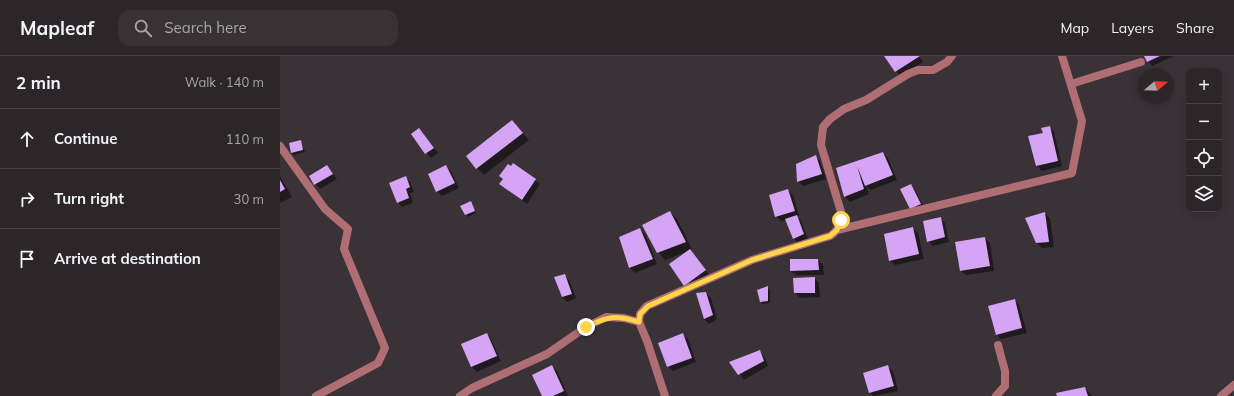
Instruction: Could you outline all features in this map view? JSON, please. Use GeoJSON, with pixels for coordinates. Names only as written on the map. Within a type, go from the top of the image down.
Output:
{"type":"FeatureCollection","features":[{"type":"Feature","properties":{"kind":"street"},"geometry":{"type":"LineString","coordinates":[[837,230],[841,220],[841,212],[821,145],[823,127],[830,119],[844,109],[866,100],[908,74],[918,70],[933,70],[947,62],[952,56]]}},
{"type":"Feature","properties":{"kind":"street"},"geometry":{"type":"LineString","coordinates":[[665,396],[654,360],[639,322],[640,314],[648,306],[752,260],[830,236],[837,230],[1072,173],[1082,121],[1062,56]]}},
{"type":"Feature","properties":{"kind":"street"},"geometry":{"type":"LineString","coordinates":[[1071,84],[1141,62]]}},
{"type":"Feature","properties":{"kind":"street"},"geometry":{"type":"LineString","coordinates":[[280,146],[326,209],[348,229],[344,248],[385,348],[378,363],[316,396]]}},
{"type":"Feature","properties":{"kind":"street"},"geometry":{"type":"LineString","coordinates":[[460,396],[472,388],[547,354],[586,327],[606,318],[624,318],[639,322]]}},
{"type":"Feature","properties":{"kind":"street"},"geometry":{"type":"LineString","coordinates":[[996,396],[1005,386],[1005,371],[998,345]]}},
{"type":"Feature","properties":{"kind":"street"},"geometry":{"type":"LineString","coordinates":[[1221,396],[1234,384]]}},
{"type":"Feature","properties":{"kind":"building"},"geometry":{"type":"Polygon","coordinates":[[[884,56],[920,56],[895,72],[884,56]]]}},
{"type":"Feature","properties":{"kind":"building"},"geometry":{"type":"Polygon","coordinates":[[[1144,56],[1160,56],[1147,62],[1144,56]]]}},
{"type":"Feature","properties":{"kind":"building"},"geometry":{"type":"Polygon","coordinates":[[[512,120],[523,133],[476,169],[466,156],[512,120]]]}},
{"type":"Feature","properties":{"kind":"building"},"geometry":{"type":"Polygon","coordinates":[[[1050,126],[1058,161],[1036,166],[1028,136],[1043,133],[1041,128],[1050,126]]]}},
{"type":"Feature","properties":{"kind":"building"},"geometry":{"type":"Polygon","coordinates":[[[419,128],[434,148],[425,154],[411,134],[419,128]]]}},
{"type":"Feature","properties":{"kind":"building"},"geometry":{"type":"Polygon","coordinates":[[[301,140],[303,150],[291,153],[289,143],[301,140]]]}},
{"type":"Feature","properties":{"kind":"building"},"geometry":{"type":"Polygon","coordinates":[[[883,152],[893,175],[865,186],[857,166],[864,189],[844,197],[836,168],[883,152]]]}},
{"type":"Feature","properties":{"kind":"building"},"geometry":{"type":"Polygon","coordinates":[[[816,155],[822,174],[797,182],[796,164],[816,155]]]}},
{"type":"Feature","properties":{"kind":"building"},"geometry":{"type":"Polygon","coordinates":[[[513,163],[536,179],[522,200],[499,184],[503,179],[499,176],[508,164],[511,166],[513,163]]]}},
{"type":"Feature","properties":{"kind":"building"},"geometry":{"type":"Polygon","coordinates":[[[327,165],[333,174],[314,185],[309,176],[327,165]]]}},
{"type":"Feature","properties":{"kind":"building"},"geometry":{"type":"Polygon","coordinates":[[[446,165],[455,183],[436,192],[428,174],[446,165]]]}},
{"type":"Feature","properties":{"kind":"building"},"geometry":{"type":"Polygon","coordinates":[[[406,176],[410,187],[406,189],[409,198],[397,203],[389,183],[406,176]]]}},
{"type":"Feature","properties":{"kind":"building"},"geometry":{"type":"Polygon","coordinates":[[[280,180],[285,189],[280,192],[280,180]]]}},
{"type":"Feature","properties":{"kind":"building"},"geometry":{"type":"Polygon","coordinates":[[[911,184],[921,204],[910,209],[900,189],[911,184]]]}},
{"type":"Feature","properties":{"kind":"building"},"geometry":{"type":"Polygon","coordinates":[[[788,189],[795,211],[775,217],[769,195],[788,189]]]}},
{"type":"Feature","properties":{"kind":"building"},"geometry":{"type":"Polygon","coordinates":[[[471,201],[475,211],[465,215],[460,206],[471,201]]]}},
{"type":"Feature","properties":{"kind":"building"},"geometry":{"type":"Polygon","coordinates":[[[670,211],[686,242],[657,253],[642,225],[670,211]]]}},
{"type":"Feature","properties":{"kind":"building"},"geometry":{"type":"Polygon","coordinates":[[[1045,212],[1049,242],[1036,243],[1025,218],[1045,212]]]}},
{"type":"Feature","properties":{"kind":"building"},"geometry":{"type":"Polygon","coordinates":[[[797,215],[804,234],[793,239],[785,219],[797,215]]]}},
{"type":"Feature","properties":{"kind":"building"},"geometry":{"type":"Polygon","coordinates":[[[941,217],[945,237],[927,242],[923,221],[941,217]]]}},
{"type":"Feature","properties":{"kind":"building"},"geometry":{"type":"Polygon","coordinates":[[[913,227],[919,254],[889,261],[884,234],[913,227]]]}},
{"type":"Feature","properties":{"kind":"building"},"geometry":{"type":"Polygon","coordinates":[[[640,228],[653,259],[629,268],[619,237],[640,228]]]}},
{"type":"Feature","properties":{"kind":"building"},"geometry":{"type":"Polygon","coordinates":[[[985,237],[990,266],[960,271],[955,242],[985,237]]]}},
{"type":"Feature","properties":{"kind":"building"},"geometry":{"type":"Polygon","coordinates":[[[690,249],[706,270],[684,286],[669,264],[690,249]]]}},
{"type":"Feature","properties":{"kind":"building"},"geometry":{"type":"Polygon","coordinates":[[[790,259],[818,259],[819,270],[790,271],[790,259]]]}},
{"type":"Feature","properties":{"kind":"building"},"geometry":{"type":"Polygon","coordinates":[[[565,274],[572,294],[562,297],[554,277],[565,274]]]}},
{"type":"Feature","properties":{"kind":"building"},"geometry":{"type":"Polygon","coordinates":[[[815,277],[815,293],[794,293],[793,278],[815,277]]]}},
{"type":"Feature","properties":{"kind":"building"},"geometry":{"type":"Polygon","coordinates":[[[768,286],[768,301],[760,302],[757,290],[768,286]]]}},
{"type":"Feature","properties":{"kind":"building"},"geometry":{"type":"Polygon","coordinates":[[[706,292],[713,315],[704,319],[696,293],[706,292]]]}},
{"type":"Feature","properties":{"kind":"building"},"geometry":{"type":"Polygon","coordinates":[[[1015,299],[1022,328],[996,335],[988,306],[1015,299]]]}},
{"type":"Feature","properties":{"kind":"building"},"geometry":{"type":"Polygon","coordinates":[[[487,333],[497,356],[471,367],[461,344],[487,333]]]}},
{"type":"Feature","properties":{"kind":"building"},"geometry":{"type":"Polygon","coordinates":[[[683,333],[692,358],[667,367],[658,343],[683,333]]]}},
{"type":"Feature","properties":{"kind":"building"},"geometry":{"type":"Polygon","coordinates":[[[760,350],[764,361],[738,375],[729,362],[760,350]]]}},
{"type":"Feature","properties":{"kind":"building"},"geometry":{"type":"Polygon","coordinates":[[[552,365],[564,391],[553,396],[542,396],[532,375],[552,365]]]}},
{"type":"Feature","properties":{"kind":"building"},"geometry":{"type":"Polygon","coordinates":[[[888,365],[894,386],[869,393],[863,373],[888,365]]]}},
{"type":"Feature","properties":{"kind":"building"},"geometry":{"type":"Polygon","coordinates":[[[1085,387],[1088,396],[1057,396],[1056,393],[1085,387]]]}},
{"type":"Feature","properties":{"kind":"route"},"geometry":{"type":"LineString","coordinates":[[586,327],[606,318],[624,318],[639,322],[640,314],[648,306],[752,260],[803,243],[830,236],[837,230],[841,220]]}}]}
